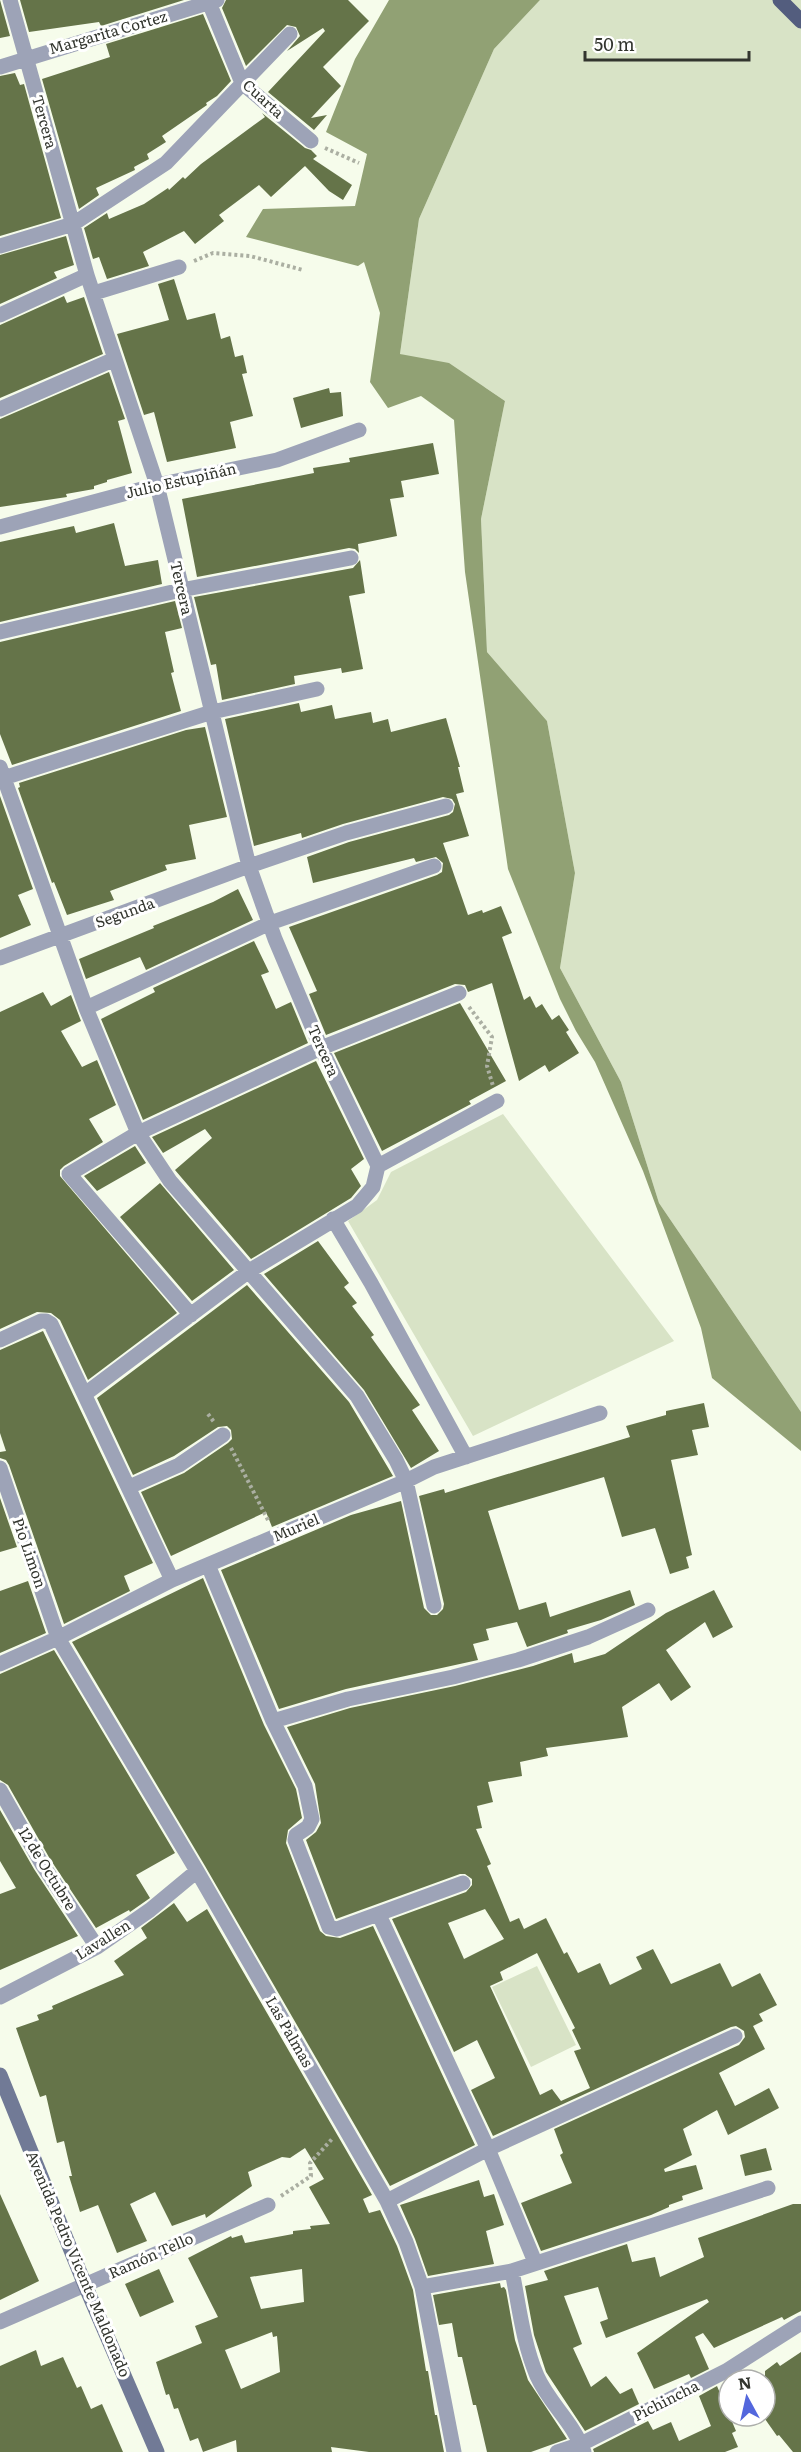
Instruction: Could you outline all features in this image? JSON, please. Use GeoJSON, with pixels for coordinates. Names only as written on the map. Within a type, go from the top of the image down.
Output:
{"type":"FeatureCollection","features":[{"type":"Feature","properties":{"kind":"main road"},"geometry":{"type":"LineString","coordinates":[[780,0],[801,21]]}},
{"type":"Feature","properties":{"kind":"main road","name":"Avenida Pedro Vicente Maldonado"},"geometry":{"type":"LineString","coordinates":[[0,2075],[85,2285],[157,2452]]}},
{"type":"Feature","properties":{"kind":"street","name":"Tercera"},"geometry":{"type":"LineString","coordinates":[[10,0],[87,275],[157,485],[249,866],[321,1048],[378,1166]]}},
{"type":"Feature","properties":{"kind":"street","name":"Margarita Cortez"},"geometry":{"type":"LineString","coordinates":[[0,67],[211,1]]}},
{"type":"Feature","properties":{"kind":"street","name":"Cuarta"},"geometry":{"type":"LineString","coordinates":[[211,1],[242,83],[311,141]]}},
{"type":"Feature","properties":{"kind":"street"},"geometry":{"type":"LineString","coordinates":[[0,246],[73,224],[166,163],[290,34]]}},
{"type":"Feature","properties":{"kind":"street"},"geometry":{"type":"LineString","coordinates":[[94,293],[179,267]]}},
{"type":"Feature","properties":{"kind":"street"},"geometry":{"type":"LineString","coordinates":[[0,315],[87,275]]}},
{"type":"Feature","properties":{"kind":"street"},"geometry":{"type":"LineString","coordinates":[[0,410],[115,359]]}},
{"type":"Feature","properties":{"kind":"street","name":"Julio Estupiñán"},"geometry":{"type":"LineString","coordinates":[[0,527],[157,485],[277,460],[359,430]]}},
{"type":"Feature","properties":{"kind":"street"},"geometry":{"type":"LineString","coordinates":[[0,632],[181,590],[351,558]]}},
{"type":"Feature","properties":{"kind":"street"},"geometry":{"type":"LineString","coordinates":[[316,689],[212,712],[1,775],[86,1008],[138,1133],[170,1181],[357,1396],[406,1481],[434,1606]]}},
{"type":"Feature","properties":{"kind":"street","name":"Segunda"},"geometry":{"type":"LineString","coordinates":[[0,958],[249,866],[346,833],[446,806]]}},
{"type":"Feature","properties":{"kind":"street"},"geometry":{"type":"LineString","coordinates":[[86,1008],[270,923],[434,866]]}},
{"type":"Feature","properties":{"kind":"street"},"geometry":{"type":"LineString","coordinates":[[191,1315],[69,1174],[138,1133],[321,1048],[459,993]]}},
{"type":"Feature","properties":{"kind":"street"},"geometry":{"type":"LineString","coordinates":[[85,1394],[249,1272],[357,1206],[373,1187],[378,1166],[497,1101]]}},
{"type":"Feature","properties":{"kind":"street"},"geometry":{"type":"LineString","coordinates":[[333,1220],[371,1283],[466,1457]]}},
{"type":"Feature","properties":{"kind":"street"},"geometry":{"type":"LineString","coordinates":[[0,1340],[40,1321],[51,1324],[172,1580]]}},
{"type":"Feature","properties":{"kind":"street","name":"Muriel"},"geometry":{"type":"LineString","coordinates":[[0,1664],[58,1638],[172,1580],[434,1467],[600,1413]]}},
{"type":"Feature","properties":{"kind":"street"},"geometry":{"type":"LineString","coordinates":[[129,1487],[178,1465],[222,1435]]}},
{"type":"Feature","properties":{"kind":"street","name":"Pio Limon"},"geometry":{"type":"LineString","coordinates":[[0,1468],[58,1638]]}},
{"type":"Feature","properties":{"kind":"street"},"geometry":{"type":"LineString","coordinates":[[208,1565],[273,1721],[305,1786],[312,1812],[311,1824],[296,1835],[295,1840],[327,1923],[332,1929],[337,1929],[463,1883]]}},
{"type":"Feature","properties":{"kind":"street"},"geometry":{"type":"LineString","coordinates":[[273,1721],[348,1699],[453,1677],[518,1660],[588,1636],[648,1610]]}},
{"type":"Feature","properties":{"kind":"street","name":"Las Palmas"},"geometry":{"type":"LineString","coordinates":[[58,1638],[197,1871],[387,2201],[406,2242],[422,2287],[454,2452]]}},
{"type":"Feature","properties":{"kind":"street","name":"12 de Octubre"},"geometry":{"type":"LineString","coordinates":[[0,1790],[42,1864],[97,1947]]}},
{"type":"Feature","properties":{"kind":"street","name":"Lavallen"},"geometry":{"type":"LineString","coordinates":[[0,1997],[97,1947],[150,1910],[197,1871]]}},
{"type":"Feature","properties":{"kind":"street"},"geometry":{"type":"LineString","coordinates":[[379,1915],[488,2149],[535,2262]]}},
{"type":"Feature","properties":{"kind":"street"},"geometry":{"type":"LineString","coordinates":[[387,2201],[488,2149],[735,2036]]}},
{"type":"Feature","properties":{"kind":"street"},"geometry":{"type":"LineString","coordinates":[[422,2287],[512,2271],[768,2188]]}},
{"type":"Feature","properties":{"kind":"street","name":"Ramón Tello"},"geometry":{"type":"LineString","coordinates":[[0,2322],[268,2205]]}},
{"type":"Feature","properties":{"kind":"street"},"geometry":{"type":"LineString","coordinates":[[512,2271],[528,2349],[538,2378],[573,2427],[583,2448]]}},
{"type":"Feature","properties":{"kind":"street","name":"Pichincha"},"geometry":{"type":"LineString","coordinates":[[557,2452],[583,2448],[726,2371],[801,2323]]}},
{"type":"Feature","properties":{"kind":"path"},"geometry":{"type":"LineString","coordinates":[[311,141],[359,163]]}},
{"type":"Feature","properties":{"kind":"path"},"geometry":{"type":"LineString","coordinates":[[179,267],[213,253],[250,256],[303,270]]}},
{"type":"Feature","properties":{"kind":"path"},"geometry":{"type":"LineString","coordinates":[[459,993],[492,1037],[487,1066],[497,1101]]}},
{"type":"Feature","properties":{"kind":"path"},"geometry":{"type":"LineString","coordinates":[[222,1435],[236,1456],[276,1536]]}},
{"type":"Feature","properties":{"kind":"path"},"geometry":{"type":"LineString","coordinates":[[268,2205],[311,2176],[310,2163],[343,2126]]}},
{"type":"Feature","properties":{"kind":"shaded area"},"geometry":{"type":"Polygon","coordinates":[[[389,0],[540,0],[494,49],[419,219],[400,354],[449,363],[505,401],[481,519],[487,652],[547,721],[575,873],[560,968],[621,1082],[659,1203],[801,1412],[801,1451],[712,1378],[701,1328],[643,1171],[595,1062],[560,999],[508,869],[465,572],[454,420],[421,396],[388,408],[370,382],[380,313],[364,262],[358,266],[246,237],[263,209],[355,206],[367,154],[326,132],[355,59],[389,0]]]}},
{"type":"Feature","properties":{"kind":"shaded area"},"geometry":{"type":"Polygon","coordinates":[[[540,0],[801,0],[801,1412],[659,1203],[621,1082],[560,968],[575,873],[547,721],[487,652],[481,519],[505,401],[486,388],[400,354],[419,219],[494,49],[540,0]]]}},
{"type":"Feature","properties":{"kind":"shaded area"},"geometry":{"type":"Polygon","coordinates":[[[503,1114],[674,1341],[473,1436],[348,1221],[377,1200],[391,1172],[503,1114]]]}},
{"type":"Feature","properties":{"kind":"shaded area"},"geometry":{"type":"Polygon","coordinates":[[[537,1966],[576,2045],[531,2067],[492,1987],[537,1966]]]}},
{"type":"Feature","properties":{"kind":"building"},"geometry":{"type":"Polygon","coordinates":[[[0,0],[10,36],[0,38],[0,0]]]}},
{"type":"Feature","properties":{"kind":"building"},"geometry":{"type":"Polygon","coordinates":[[[20,0],[184,0],[101,26],[99,22],[29,32],[20,0]]]}},
{"type":"Feature","properties":{"kind":"building"},"geometry":{"type":"Polygon","coordinates":[[[226,0],[348,0],[369,21],[323,67],[341,86],[311,118],[327,115],[314,130],[268,92],[325,31],[323,28],[287,51],[300,36],[296,27],[287,25],[246,66],[222,8],[226,0]]]}},
{"type":"Feature","properties":{"kind":"building"},"geometry":{"type":"Polygon","coordinates":[[[203,14],[231,81],[217,96],[206,103],[207,105],[162,136],[166,142],[147,154],[149,159],[134,167],[135,170],[96,188],[99,195],[79,209],[42,79],[110,57],[106,44],[203,14]]]}},
{"type":"Feature","properties":{"kind":"building"},"geometry":{"type":"Polygon","coordinates":[[[15,73],[20,85],[24,84],[61,218],[0,236],[0,76],[15,73]]]}},
{"type":"Feature","properties":{"kind":"building"},"geometry":{"type":"Polygon","coordinates":[[[262,113],[305,148],[311,150],[317,156],[313,159],[352,185],[343,200],[329,191],[305,166],[271,197],[259,185],[219,215],[224,221],[195,244],[184,231],[143,252],[149,266],[107,279],[99,257],[93,259],[84,228],[107,213],[109,219],[144,204],[168,188],[169,190],[183,177],[185,179],[201,164],[265,117],[262,113]]]}},
{"type":"Feature","properties":{"kind":"building"},"geometry":{"type":"Polygon","coordinates":[[[66,236],[74,265],[54,272],[57,278],[0,304],[0,255],[66,236]]]}},
{"type":"Feature","properties":{"kind":"building"},"geometry":{"type":"Polygon","coordinates":[[[174,279],[187,320],[215,313],[221,339],[230,336],[235,357],[243,355],[247,373],[242,374],[253,416],[230,422],[236,448],[167,462],[154,412],[144,415],[117,334],[169,320],[158,284],[174,279]]]}},
{"type":"Feature","properties":{"kind":"building"},"geometry":{"type":"Polygon","coordinates":[[[64,296],[67,303],[84,297],[103,354],[0,398],[0,325],[64,296]]]}},
{"type":"Feature","properties":{"kind":"building"},"geometry":{"type":"Polygon","coordinates":[[[109,372],[125,419],[118,421],[132,473],[107,480],[107,482],[94,486],[94,489],[66,494],[67,497],[0,507],[0,419],[109,372]]]}},
{"type":"Feature","properties":{"kind":"building"},"geometry":{"type":"Polygon","coordinates":[[[329,388],[330,393],[341,392],[343,416],[301,428],[293,398],[329,388]]]}},
{"type":"Feature","properties":{"kind":"building"},"geometry":{"type":"Polygon","coordinates":[[[433,443],[439,474],[401,481],[404,497],[390,499],[397,536],[358,544],[359,553],[349,548],[197,577],[182,499],[314,473],[313,468],[350,462],[349,458],[433,443]]]}},
{"type":"Feature","properties":{"kind":"building"},"geometry":{"type":"Polygon","coordinates":[[[114,523],[125,566],[158,560],[162,584],[0,622],[0,542],[74,526],[76,533],[114,523]]]}},
{"type":"Feature","properties":{"kind":"building"},"geometry":{"type":"Polygon","coordinates":[[[360,560],[365,593],[349,596],[363,669],[342,673],[341,668],[294,676],[295,684],[222,700],[216,664],[211,665],[194,597],[353,568],[360,560]]]}},
{"type":"Feature","properties":{"kind":"building"},"geometry":{"type":"Polygon","coordinates":[[[175,601],[182,628],[165,632],[174,672],[171,673],[181,711],[12,765],[0,734],[0,642],[175,601]]]}},
{"type":"Feature","properties":{"kind":"building"},"geometry":{"type":"Polygon","coordinates":[[[299,703],[301,712],[332,705],[335,719],[371,712],[373,723],[388,719],[391,732],[446,718],[460,767],[458,767],[464,792],[456,794],[469,836],[443,843],[468,915],[482,910],[483,913],[501,906],[512,933],[502,937],[524,1000],[530,996],[536,1008],[542,1004],[552,1020],[559,1015],[569,1030],[566,1032],[579,1053],[549,1072],[545,1065],[519,1081],[492,983],[468,992],[465,985],[455,984],[326,1035],[309,994],[317,991],[289,927],[437,875],[442,872],[443,863],[436,857],[416,862],[414,858],[313,883],[307,857],[349,842],[449,815],[453,812],[455,804],[452,799],[443,797],[343,824],[302,838],[301,833],[254,846],[225,719],[299,703]]]}},
{"type":"Feature","properties":{"kind":"building"},"geometry":{"type":"Polygon","coordinates":[[[205,727],[227,817],[189,825],[196,859],[165,865],[167,870],[110,891],[114,900],[67,915],[54,882],[52,883],[18,788],[19,783],[186,730],[205,727]]]}},
{"type":"Feature","properties":{"kind":"building"},"geometry":{"type":"Polygon","coordinates":[[[0,796],[33,889],[18,895],[31,925],[0,938],[0,796]]]}},
{"type":"Feature","properties":{"kind":"building"},"geometry":{"type":"Polygon","coordinates":[[[238,889],[253,920],[146,970],[140,957],[86,979],[79,959],[154,928],[153,926],[213,902],[238,889]]]}},
{"type":"Feature","properties":{"kind":"building"},"geometry":{"type":"Polygon","coordinates":[[[254,941],[269,972],[261,975],[276,1009],[291,1002],[308,1043],[143,1120],[101,1019],[155,992],[153,988],[254,941]]]}},
{"type":"Feature","properties":{"kind":"building"},"geometry":{"type":"Polygon","coordinates":[[[43,992],[51,1006],[71,995],[81,1021],[61,1031],[82,1067],[97,1060],[116,1105],[89,1119],[103,1142],[64,1166],[60,1170],[60,1176],[177,1313],[88,1380],[60,1320],[51,1313],[37,1312],[0,1329],[0,1012],[43,992]]]}},
{"type":"Feature","properties":{"kind":"building"},"geometry":{"type":"Polygon","coordinates":[[[460,1003],[506,1081],[469,1101],[471,1104],[382,1151],[334,1053],[460,1003]]]}},
{"type":"Feature","properties":{"kind":"building"},"geometry":{"type":"Polygon","coordinates":[[[316,1061],[364,1159],[351,1169],[361,1186],[351,1198],[251,1259],[175,1170],[212,1138],[205,1129],[163,1153],[152,1137],[316,1061]]]}},
{"type":"Feature","properties":{"kind":"building"},"geometry":{"type":"Polygon","coordinates":[[[135,1146],[146,1163],[97,1191],[84,1176],[135,1146]]]}},
{"type":"Feature","properties":{"kind":"building"},"geometry":{"type":"Polygon","coordinates":[[[160,1183],[234,1270],[192,1301],[120,1217],[160,1183]]]}},
{"type":"Feature","properties":{"kind":"building"},"geometry":{"type":"Polygon","coordinates":[[[318,1241],[349,1283],[344,1287],[357,1303],[352,1306],[374,1335],[371,1337],[420,1405],[412,1410],[439,1451],[411,1468],[364,1390],[264,1274],[318,1241]]]}},
{"type":"Feature","properties":{"kind":"building"},"geometry":{"type":"Polygon","coordinates":[[[247,1285],[349,1402],[393,1476],[272,1527],[266,1512],[171,1556],[141,1492],[184,1473],[228,1443],[232,1439],[231,1430],[227,1426],[218,1427],[174,1456],[133,1475],[97,1398],[247,1285]]]}},
{"type":"Feature","properties":{"kind":"building"},"geometry":{"type":"Polygon","coordinates":[[[43,1331],[153,1563],[124,1576],[130,1591],[64,1624],[9,1465],[6,1460],[0,1458],[0,1452],[6,1451],[0,1433],[0,1350],[43,1331]]]}},
{"type":"Feature","properties":{"kind":"building"},"geometry":{"type":"Polygon","coordinates":[[[704,1403],[709,1427],[692,1430],[698,1455],[671,1460],[692,1555],[686,1557],[689,1568],[670,1574],[655,1528],[622,1537],[604,1477],[488,1511],[519,1610],[546,1602],[550,1617],[630,1590],[635,1605],[601,1620],[567,1630],[568,1633],[527,1647],[517,1622],[486,1629],[489,1640],[473,1644],[478,1660],[346,1689],[279,1709],[221,1570],[351,1515],[401,1501],[424,1608],[431,1615],[437,1615],[443,1609],[444,1604],[419,1496],[444,1489],[445,1493],[630,1437],[626,1426],[666,1415],[666,1411],[704,1403]]]}},
{"type":"Feature","properties":{"kind":"building"},"geometry":{"type":"Polygon","coordinates":[[[0,1498],[17,1547],[0,1552],[0,1498]]]}},
{"type":"Feature","properties":{"kind":"building"},"geometry":{"type":"Polygon","coordinates":[[[203,1578],[264,1725],[296,1789],[302,1818],[288,1830],[286,1843],[320,1931],[326,1936],[340,1938],[373,1926],[475,2145],[390,2186],[72,1642],[203,1578]]]}},
{"type":"Feature","properties":{"kind":"building"},"geometry":{"type":"Polygon","coordinates":[[[28,1581],[46,1633],[0,1653],[0,1591],[28,1581]]]}},
{"type":"Feature","properties":{"kind":"building"},"geometry":{"type":"Polygon","coordinates":[[[714,1590],[733,1627],[713,1638],[705,1622],[666,1650],[691,1687],[671,1701],[659,1683],[622,1707],[628,1737],[546,1748],[548,1756],[520,1762],[522,1776],[488,1782],[493,1802],[477,1806],[482,1828],[476,1829],[491,1864],[487,1866],[510,1922],[519,1918],[524,1929],[546,1918],[564,1954],[567,1952],[578,1973],[600,1963],[610,1985],[642,1969],[636,1957],[653,1949],[671,1984],[720,1963],[732,1987],[760,1973],[777,2005],[759,2014],[763,2021],[753,2026],[765,2049],[719,2073],[735,2106],[769,2088],[779,2108],[728,2135],[717,2110],[683,2129],[692,2155],[664,2169],[665,2172],[696,2165],[703,2189],[682,2196],[683,2200],[651,2215],[541,2251],[521,2203],[572,2183],[560,2155],[563,2153],[554,2129],[739,2045],[745,2037],[744,2031],[736,2026],[731,2027],[493,2136],[471,2090],[495,2078],[477,2040],[454,2052],[392,1919],[466,1892],[472,1885],[472,1879],[465,1874],[460,1874],[336,1919],[306,1840],[316,1832],[321,1823],[315,1784],[287,1727],[350,1708],[455,1686],[533,1666],[572,1653],[574,1663],[605,1654],[666,1613],[714,1590]],[[485,1909],[448,1923],[464,1959],[504,1939],[485,1909]],[[537,1953],[500,1972],[503,1980],[490,1986],[540,2095],[552,2089],[561,2101],[590,2088],[574,2051],[581,2049],[572,2030],[575,2028],[537,1953]]]}},
{"type":"Feature","properties":{"kind":"building"},"geometry":{"type":"Polygon","coordinates":[[[54,1650],[175,1853],[136,1875],[150,1898],[130,1912],[129,1910],[96,1928],[50,1859],[8,1785],[0,1780],[0,1674],[54,1650]]]}},
{"type":"Feature","properties":{"kind":"building"},"geometry":{"type":"Polygon","coordinates":[[[0,1810],[34,1869],[78,1936],[0,1970],[0,1894],[16,1888],[0,1861],[0,1810]]]}},
{"type":"Feature","properties":{"kind":"building"},"geometry":{"type":"Polygon","coordinates":[[[174,1903],[187,1922],[207,1909],[372,2195],[363,2199],[369,2213],[380,2210],[397,2246],[413,2290],[426,2371],[428,2371],[444,2452],[369,2452],[331,2447],[332,2452],[237,2452],[236,2440],[203,2452],[198,2438],[190,2441],[178,2408],[174,2409],[169,2394],[166,2395],[156,2362],[202,2343],[195,2326],[218,2317],[188,2258],[231,2236],[232,2238],[242,2235],[245,2243],[293,2234],[293,2231],[311,2229],[310,2226],[330,2224],[309,2187],[324,2179],[305,2148],[290,2158],[282,2157],[248,2172],[252,2186],[206,2218],[205,2214],[172,2226],[155,2192],[130,2204],[147,2241],[117,2253],[98,2205],[80,2212],[69,2176],[72,2176],[64,2141],[57,2143],[46,2095],[40,2097],[16,2028],[39,2020],[37,2015],[53,2009],[52,2006],[124,1975],[114,1961],[147,1938],[141,1928],[174,1903]],[[302,2269],[250,2277],[261,2309],[304,2302],[302,2269]],[[272,2332],[225,2350],[241,2389],[280,2372],[277,2336],[273,2337],[272,2332]]]}},
{"type":"Feature","properties":{"kind":"building"},"geometry":{"type":"Polygon","coordinates":[[[766,2148],[772,2170],[745,2176],[740,2155],[766,2148]]]}},
{"type":"Feature","properties":{"kind":"building"},"geometry":{"type":"Polygon","coordinates":[[[479,2180],[484,2197],[494,2194],[504,2225],[486,2231],[494,2264],[428,2276],[400,2205],[479,2180]]]}},
{"type":"Feature","properties":{"kind":"building"},"geometry":{"type":"Polygon","coordinates":[[[0,2194],[39,2281],[0,2300],[0,2194]]]}},
{"type":"Feature","properties":{"kind":"building"},"geometry":{"type":"Polygon","coordinates":[[[793,2204],[801,2204],[801,2311],[784,2320],[782,2317],[714,2348],[703,2333],[695,2337],[709,2369],[691,2378],[689,2374],[654,2389],[637,2353],[709,2302],[707,2299],[606,2338],[600,2322],[608,2319],[598,2287],[564,2296],[582,2344],[573,2348],[591,2387],[606,2376],[620,2394],[632,2388],[639,2404],[585,2431],[546,2372],[534,2335],[525,2286],[548,2280],[544,2271],[627,2244],[632,2262],[655,2257],[660,2277],[704,2257],[698,2238],[793,2204]]]}},
{"type":"Feature","properties":{"kind":"building"},"geometry":{"type":"Polygon","coordinates":[[[159,2269],[174,2302],[140,2317],[125,2284],[159,2269]]]}},
{"type":"Feature","properties":{"kind":"building"},"geometry":{"type":"Polygon","coordinates":[[[500,2283],[501,2288],[504,2287],[506,2290],[515,2340],[528,2380],[567,2439],[531,2452],[487,2452],[462,2357],[458,2357],[452,2323],[439,2325],[433,2295],[500,2283]]]}},
{"type":"Feature","properties":{"kind":"building"},"geometry":{"type":"Polygon","coordinates":[[[36,2350],[41,2366],[63,2357],[77,2388],[81,2386],[91,2409],[102,2404],[123,2452],[0,2452],[0,2366],[36,2350]]]}},
{"type":"Feature","properties":{"kind":"building"},"geometry":{"type":"Polygon","coordinates":[[[801,2352],[801,2452],[793,2452],[771,2428],[777,2428],[777,2368],[769,2368],[777,2362],[780,2366],[801,2352]]]}},
{"type":"Feature","properties":{"kind":"building"},"geometry":{"type":"Polygon","coordinates":[[[717,2386],[717,2428],[735,2428],[736,2431],[732,2433],[738,2447],[725,2452],[594,2452],[593,2449],[648,2421],[653,2430],[671,2422],[679,2441],[711,2426],[699,2396],[717,2386]]]}}]}
